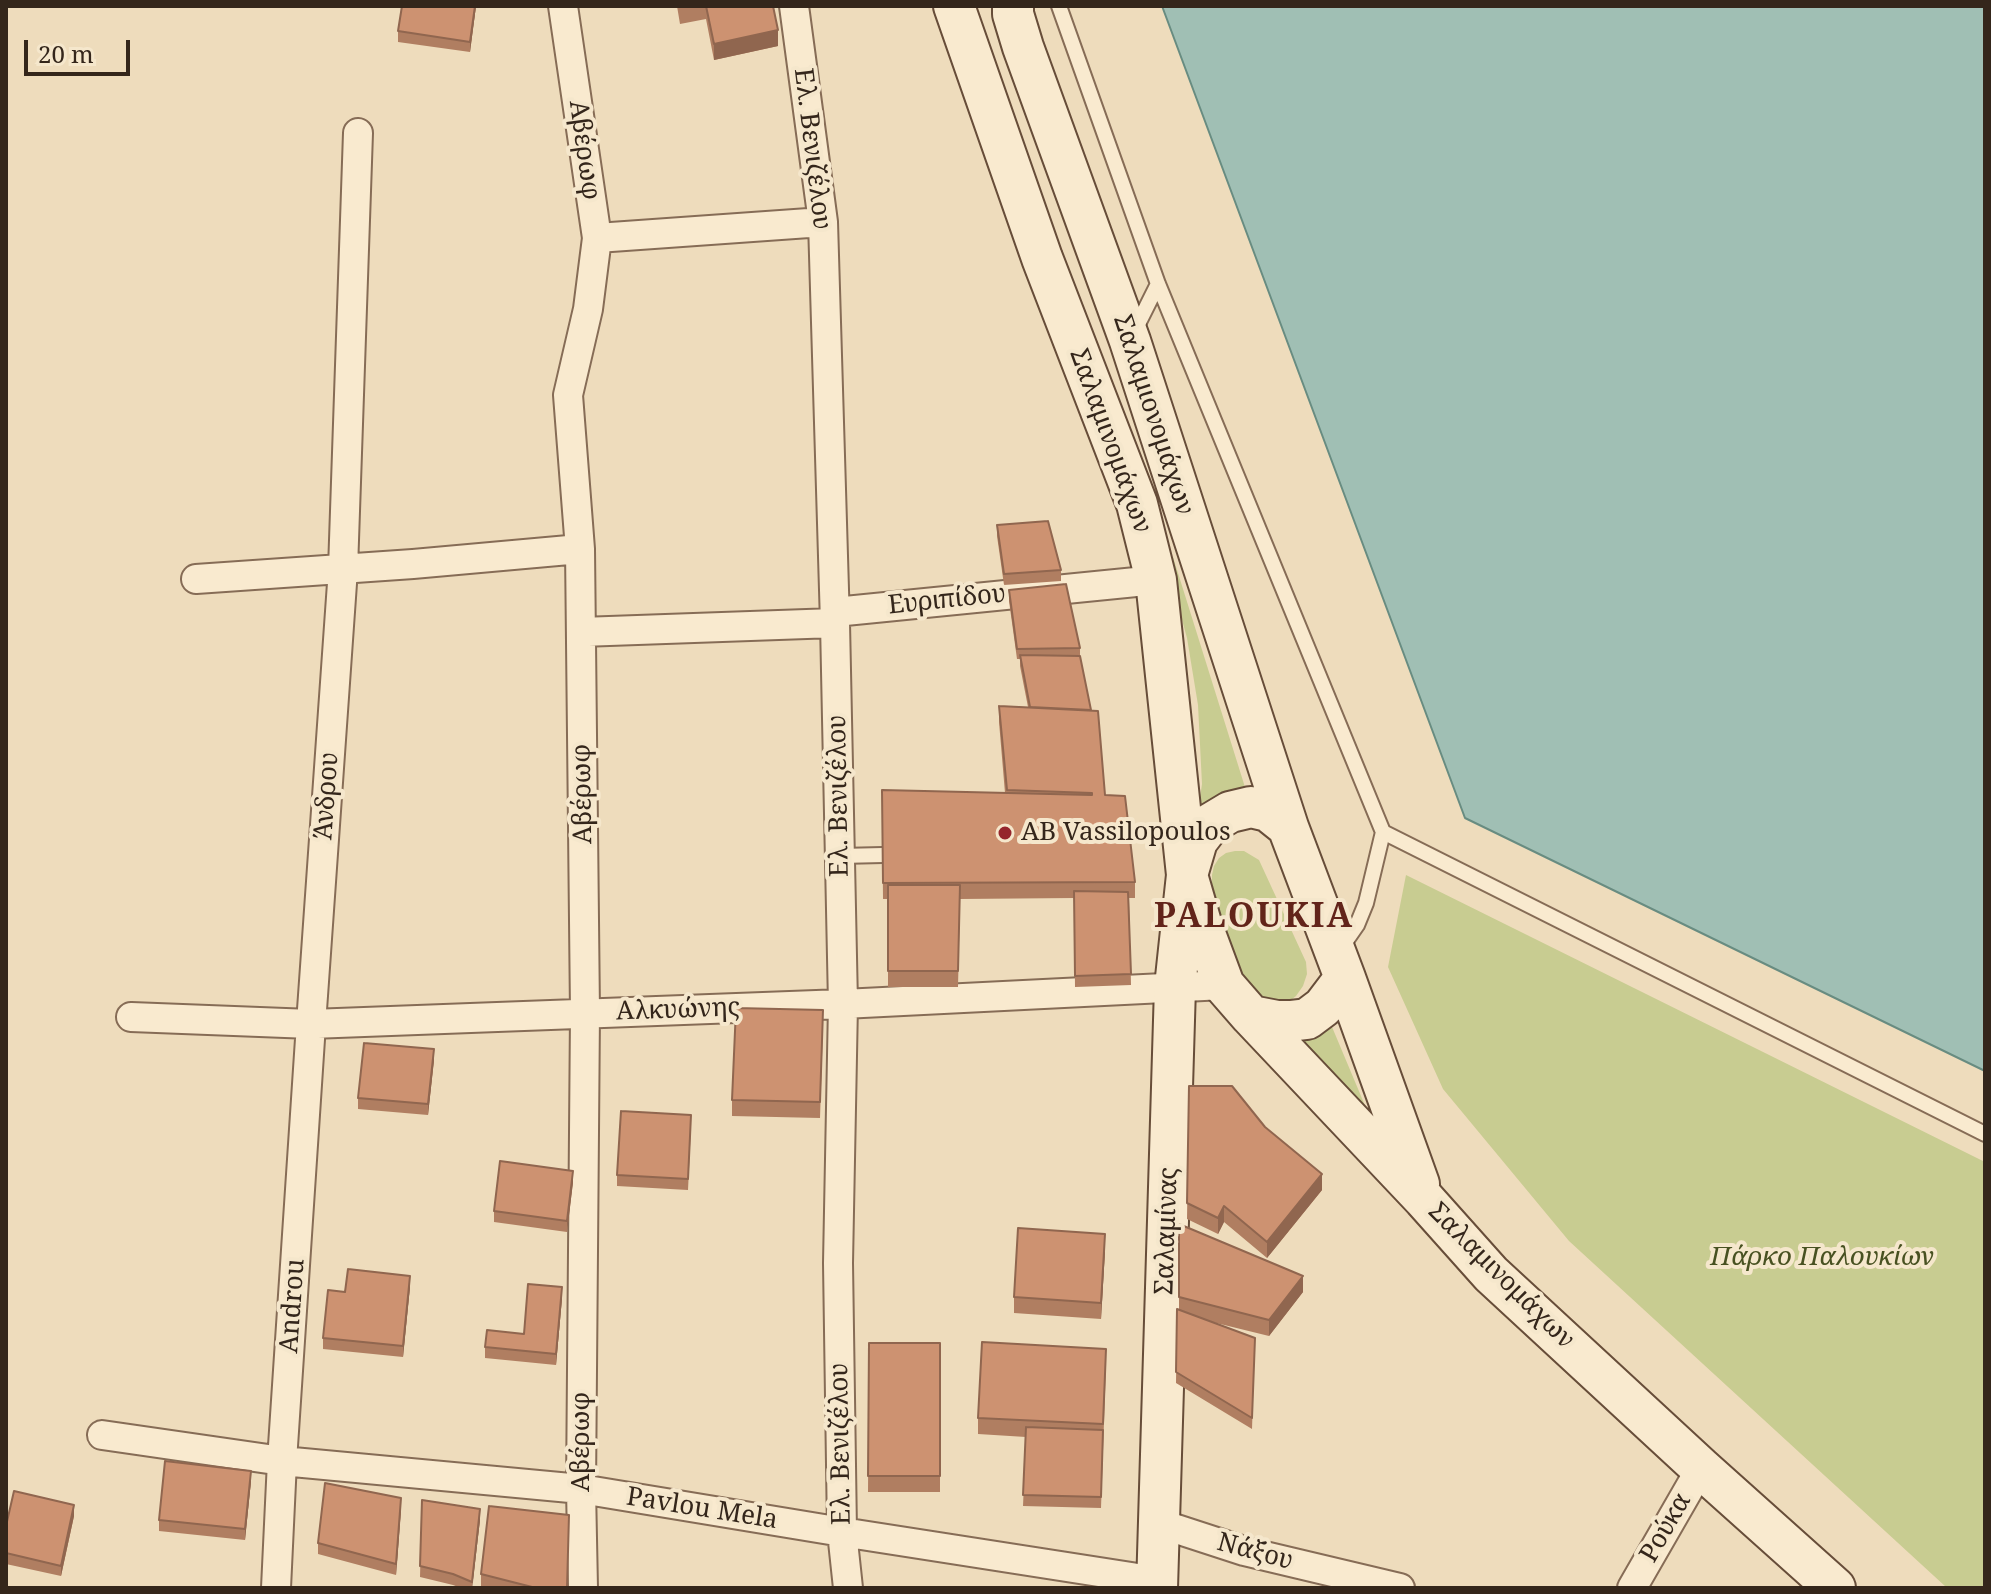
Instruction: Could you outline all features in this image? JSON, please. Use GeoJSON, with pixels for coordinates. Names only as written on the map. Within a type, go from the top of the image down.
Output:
{"type":"FeatureCollection","features":[{"type":"Feature","properties":{"kind":"main road","name":"Σαλαμινομάχων"},"geometry":{"type":"LineString","coordinates":[[954,6],[1042,258],[1137,504],[1156,580],[1187,875],[1224,985]]}},
{"type":"Feature","properties":{"kind":"main road","name":"Σαλαμιονομάχων"},"geometry":{"type":"LineString","coordinates":[[1013,6],[1023,47],[1130,341],[1288,827]]}},
{"type":"Feature","properties":{"kind":"main road"},"geometry":{"type":"LineString","coordinates":[[1187,875],[1197,841],[1210,824],[1230,812],[1251,807],[1268,811],[1288,827]]}},
{"type":"Feature","properties":{"kind":"main road","name":"Σαλαμινομάχων"},"geometry":{"type":"LineString","coordinates":[[1288,827],[1424,1199],[1491,1274],[1835,1588]]}},
{"type":"Feature","properties":{"kind":"main road","name":"Σαλαμίνας"},"geometry":{"type":"LineString","coordinates":[[1157,1584],[1175,987],[1187,875]]}},
{"type":"Feature","properties":{"kind":"main road"},"geometry":{"type":"LineString","coordinates":[[1251,1016],[1277,1021],[1307,1019],[1323,1007],[1341,966]]}},
{"type":"Feature","properties":{"kind":"main road"},"geometry":{"type":"LineString","coordinates":[[1224,985],[1424,1199]]}},
{"type":"Feature","properties":{"kind":"street","name":"Αβέρωφ"},"geometry":{"type":"LineString","coordinates":[[564,6],[597,238],[588,309],[568,395],[580,549],[585,1013],[583,1588]]}},
{"type":"Feature","properties":{"kind":"street","name":"Ελ. Βενιζέλου"},"geometry":{"type":"LineString","coordinates":[[794,6],[823,222],[843,1004],[838,1263],[842,1532],[848,1588]]}},
{"type":"Feature","properties":{"kind":"street","name":"Άνδρου"},"geometry":{"type":"LineString","coordinates":[[311,1024],[343,569],[358,133]]}},
{"type":"Feature","properties":{"kind":"street"},"geometry":{"type":"LineString","coordinates":[[597,238],[823,222]]}},
{"type":"Feature","properties":{"kind":"street"},"geometry":{"type":"LineString","coordinates":[[196,579],[580,549]]}},
{"type":"Feature","properties":{"kind":"street","name":"Ευριπίδου"},"geometry":{"type":"LineString","coordinates":[[581,632],[835,617],[1156,580]]}},
{"type":"Feature","properties":{"kind":"street","name":"Αλκυώνης"},"geometry":{"type":"LineString","coordinates":[[131,1017],[311,1024],[843,1004],[1224,985]]}},
{"type":"Feature","properties":{"kind":"street","name":"Androu"},"geometry":{"type":"LineString","coordinates":[[276,1588],[311,1024]]}},
{"type":"Feature","properties":{"kind":"street","name":"Pavlou Mela"},"geometry":{"type":"LineString","coordinates":[[102,1435],[282,1461],[581,1489],[1157,1584]]}},
{"type":"Feature","properties":{"kind":"street","name":"Ρούκα"},"geometry":{"type":"LineString","coordinates":[[1632,1588],[1701,1468]]}},
{"type":"Feature","properties":{"kind":"street","name":"Νάξου"},"geometry":{"type":"LineString","coordinates":[[1158,1523],[1244,1551],[1400,1588]]}},
{"type":"Feature","properties":{"kind":"lane"},"geometry":{"type":"LineString","coordinates":[[1059,6],[1158,284],[1383,832],[1366,903],[1341,966]]}},
{"type":"Feature","properties":{"kind":"lane"},"geometry":{"type":"LineString","coordinates":[[1130,341],[1158,284]]}},
{"type":"Feature","properties":{"kind":"lane"},"geometry":{"type":"LineString","coordinates":[[1383,832],[1985,1134]]}},
{"type":"Feature","properties":{"kind":"lane"},"geometry":{"type":"LineString","coordinates":[[840,856],[883,855]]}},
{"type":"Feature","properties":{"kind":"green space"},"geometry":{"type":"Polygon","coordinates":[[[1173,557],[1249,800],[1198,812],[1202,784],[1198,705],[1187,638],[1167,565],[1173,557]]]}},
{"type":"Feature","properties":{"kind":"green space"},"geometry":{"type":"Polygon","coordinates":[[[1235,851],[1244,851],[1259,860],[1306,962],[1307,974],[1303,986],[1287,1003],[1263,1006],[1236,971],[1212,884],[1214,866],[1219,858],[1235,851]]]}},
{"type":"Feature","properties":{"kind":"green space","name":"Πάρκο Παλουκίων"},"geometry":{"type":"Polygon","coordinates":[[[1406,875],[1985,1162],[1985,1588],[1946,1587],[1569,1241],[1443,1089],[1388,967],[1406,875]]]}},
{"type":"Feature","properties":{"kind":"green space"},"geometry":{"type":"Polygon","coordinates":[[[1327,1015],[1374,1127],[1292,1037],[1327,1015]]]}},
{"type":"Feature","properties":{"kind":"water"},"geometry":{"type":"Polygon","coordinates":[[[1162,6],[1985,6],[1985,1071],[1465,818],[1162,6]]]}},
{"type":"Feature","properties":{"kind":"building"},"geometry":{"type":"Polygon","coordinates":[[[402,6],[475,6],[470,42],[398,31],[402,6]]]}},
{"type":"Feature","properties":{"kind":"building"},"geometry":{"type":"Polygon","coordinates":[[[706,6],[773,6],[778,30],[714,44],[706,6]]]}},
{"type":"Feature","properties":{"kind":"building"},"geometry":{"type":"Polygon","coordinates":[[[1048,521],[1061,570],[1004,574],[997,525],[1048,521]]]}},
{"type":"Feature","properties":{"kind":"building"},"geometry":{"type":"Polygon","coordinates":[[[1066,584],[1080,648],[1017,649],[1009,590],[1066,584]]]}},
{"type":"Feature","properties":{"kind":"building"},"geometry":{"type":"Polygon","coordinates":[[[1020,655],[1080,656],[1091,710],[1030,707],[1020,655]]]}},
{"type":"Feature","properties":{"kind":"building"},"geometry":{"type":"Polygon","coordinates":[[[999,706],[1098,711],[1105,795],[1125,796],[1135,882],[883,883],[882,790],[1092,795],[1007,790],[999,706]]]}},
{"type":"Feature","properties":{"kind":"building"},"geometry":{"type":"Polygon","coordinates":[[[888,885],[960,885],[958,971],[888,971],[888,885]]]}},
{"type":"Feature","properties":{"kind":"building"},"geometry":{"type":"Polygon","coordinates":[[[1074,891],[1128,892],[1131,974],[1075,976],[1074,891]]]}},
{"type":"Feature","properties":{"kind":"building"},"geometry":{"type":"Polygon","coordinates":[[[736,1008],[823,1010],[820,1102],[732,1100],[736,1008]]]}},
{"type":"Feature","properties":{"kind":"building"},"geometry":{"type":"Polygon","coordinates":[[[364,1043],[434,1049],[428,1104],[358,1098],[364,1043]]]}},
{"type":"Feature","properties":{"kind":"building"},"geometry":{"type":"Polygon","coordinates":[[[1189,1086],[1232,1086],[1265,1127],[1322,1174],[1267,1242],[1224,1206],[1218,1218],[1187,1203],[1189,1086]]]}},
{"type":"Feature","properties":{"kind":"building"},"geometry":{"type":"Polygon","coordinates":[[[621,1111],[691,1115],[688,1179],[617,1175],[621,1111]]]}},
{"type":"Feature","properties":{"kind":"building"},"geometry":{"type":"Polygon","coordinates":[[[500,1161],[573,1171],[567,1221],[494,1211],[500,1161]]]}},
{"type":"Feature","properties":{"kind":"building"},"geometry":{"type":"Polygon","coordinates":[[[1179,1224],[1303,1276],[1269,1320],[1179,1297],[1179,1224]]]}},
{"type":"Feature","properties":{"kind":"building"},"geometry":{"type":"Polygon","coordinates":[[[1018,1228],[1105,1234],[1101,1303],[1014,1297],[1018,1228]]]}},
{"type":"Feature","properties":{"kind":"building"},"geometry":{"type":"Polygon","coordinates":[[[348,1269],[410,1276],[403,1346],[323,1338],[328,1290],[345,1292],[348,1269]]]}},
{"type":"Feature","properties":{"kind":"building"},"geometry":{"type":"Polygon","coordinates":[[[528,1284],[562,1287],[556,1354],[485,1347],[487,1330],[524,1334],[528,1284]]]}},
{"type":"Feature","properties":{"kind":"building"},"geometry":{"type":"Polygon","coordinates":[[[1177,1309],[1255,1338],[1252,1418],[1176,1372],[1177,1309]]]}},
{"type":"Feature","properties":{"kind":"building"},"geometry":{"type":"Polygon","coordinates":[[[982,1342],[1106,1349],[1103,1424],[978,1418],[982,1342]]]}},
{"type":"Feature","properties":{"kind":"building"},"geometry":{"type":"Polygon","coordinates":[[[869,1343],[940,1343],[940,1476],[868,1476],[869,1343]]]}},
{"type":"Feature","properties":{"kind":"building"},"geometry":{"type":"Polygon","coordinates":[[[1026,1427],[1103,1430],[1101,1497],[1023,1495],[1026,1427]]]}},
{"type":"Feature","properties":{"kind":"building"},"geometry":{"type":"Polygon","coordinates":[[[165,1461],[251,1471],[245,1529],[159,1520],[165,1461]]]}},
{"type":"Feature","properties":{"kind":"building"},"geometry":{"type":"Polygon","coordinates":[[[325,1483],[401,1498],[396,1564],[318,1543],[325,1483]]]}},
{"type":"Feature","properties":{"kind":"building"},"geometry":{"type":"Polygon","coordinates":[[[14,1491],[74,1505],[61,1566],[6,1553],[6,1526],[14,1491]]]}},
{"type":"Feature","properties":{"kind":"building"},"geometry":{"type":"Polygon","coordinates":[[[422,1500],[480,1509],[472,1582],[420,1566],[422,1500]]]}},
{"type":"Feature","properties":{"kind":"building"},"geometry":{"type":"Polygon","coordinates":[[[489,1506],[569,1515],[567,1588],[536,1588],[481,1574],[489,1506]]]}},
{"type":"Feature","properties":{"kind":"place","name":"AB Vassilopoulos"},"geometry":{"type":"Point","coordinates":[1005,833]}},
{"type":"Feature","properties":{"kind":"district","name":"PALOUKIA"},"geometry":{"type":"Point","coordinates":[1254,917]}}]}
